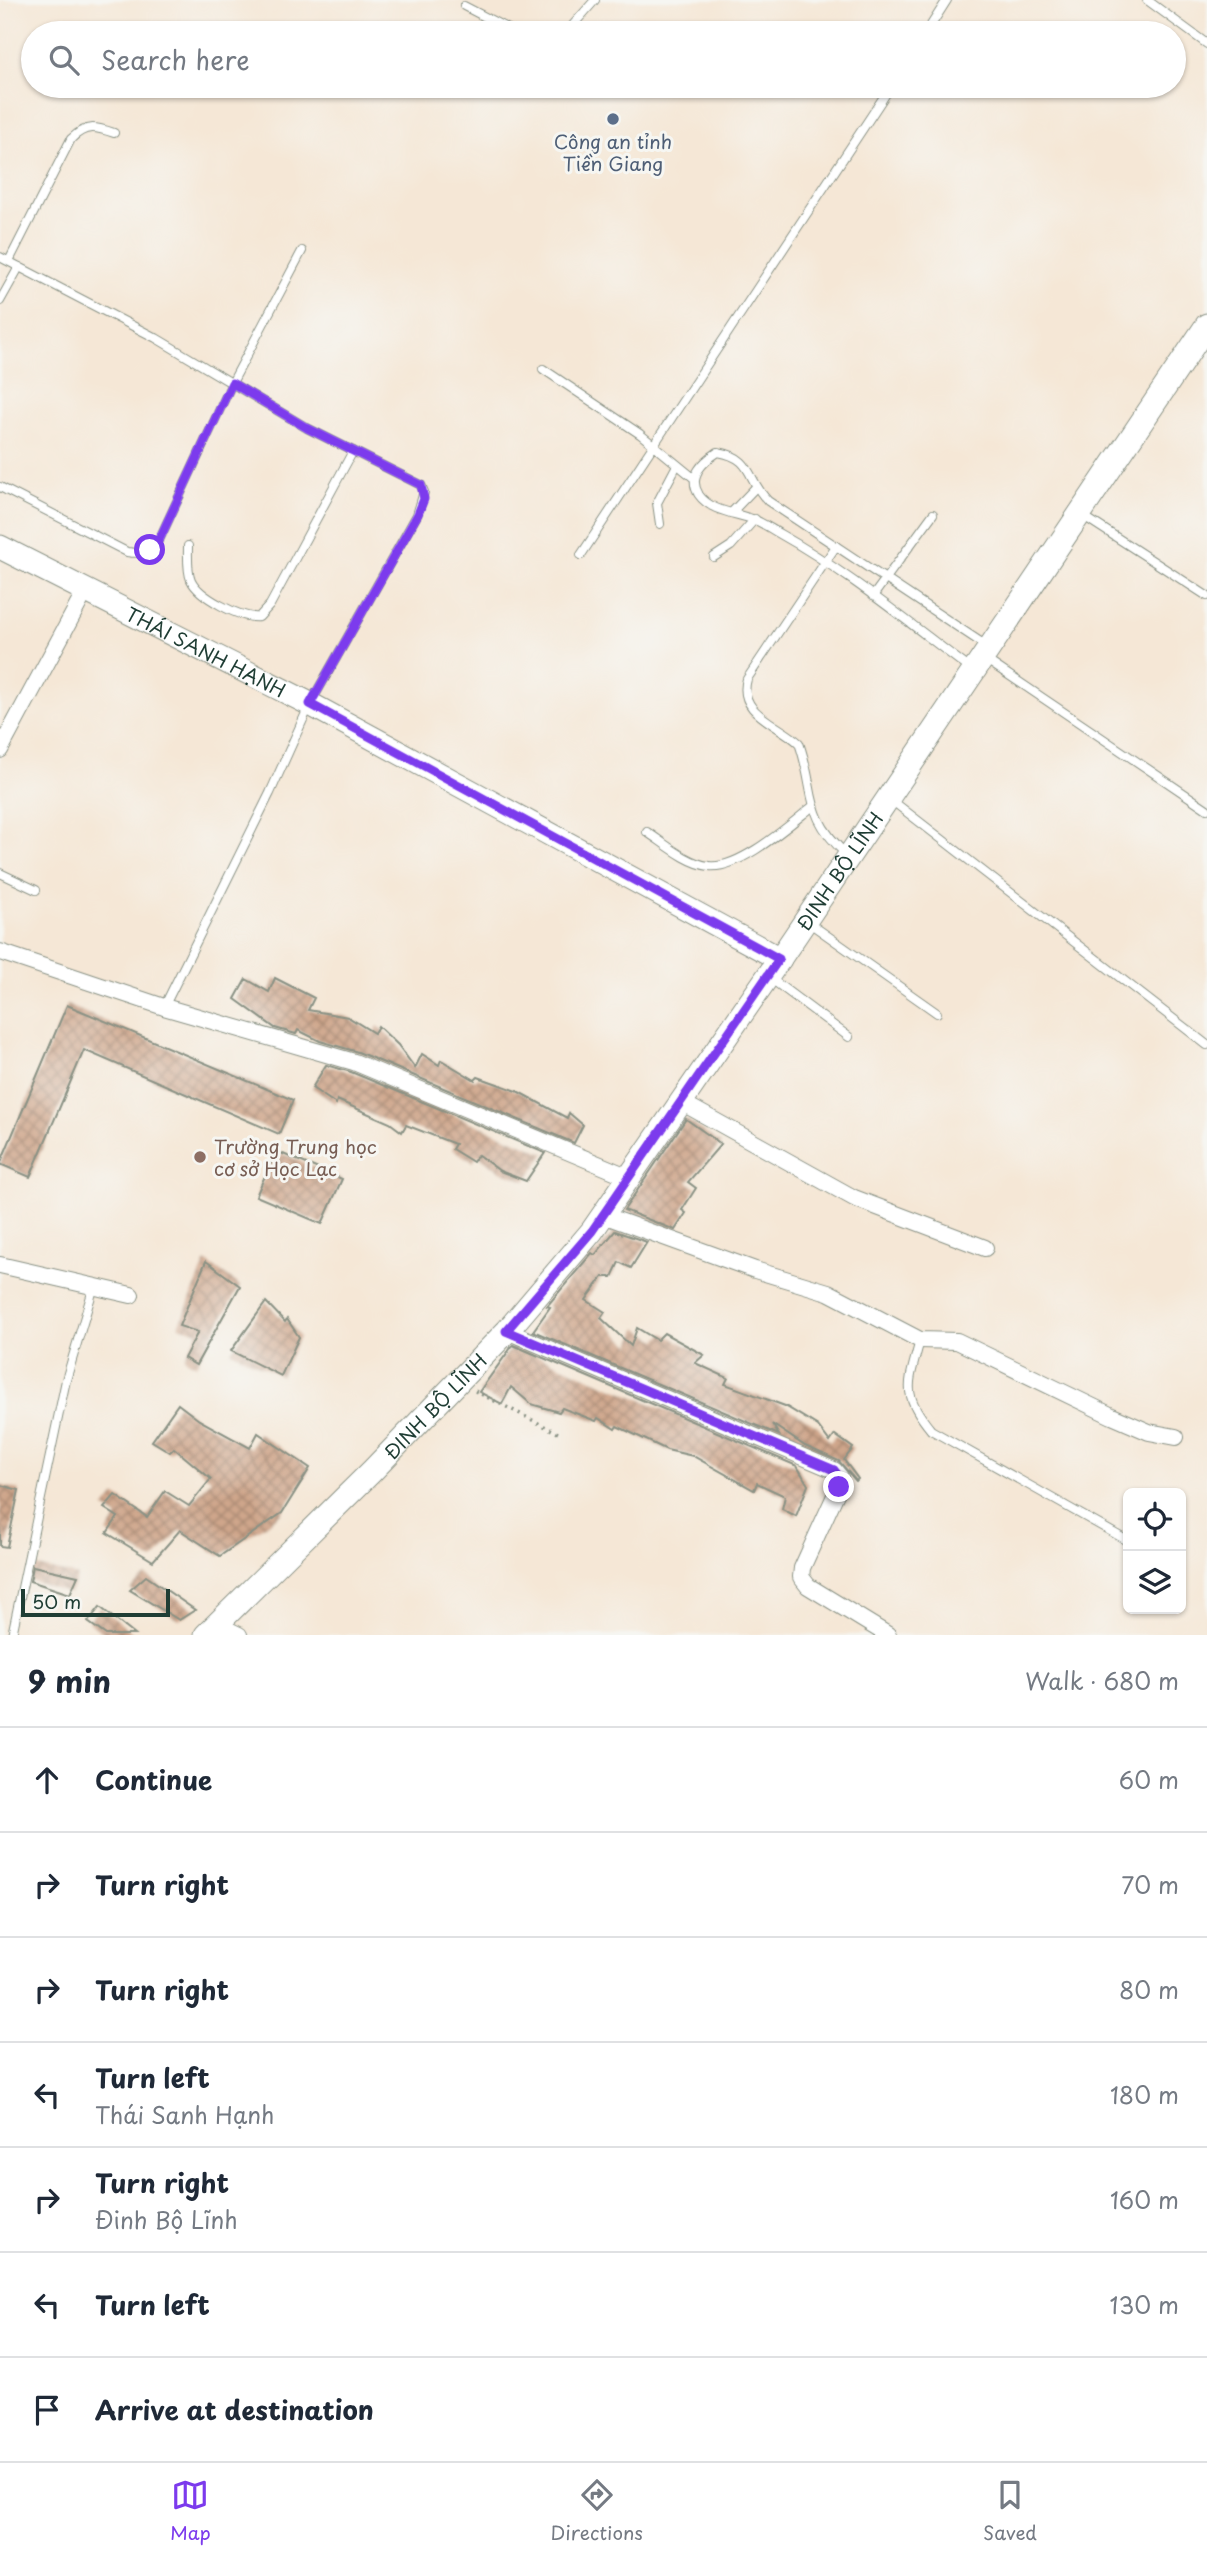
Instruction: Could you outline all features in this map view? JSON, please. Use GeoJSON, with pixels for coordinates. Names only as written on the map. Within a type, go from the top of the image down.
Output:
{"type":"FeatureCollection","features":[{"type":"Feature","properties":{"kind":"main road","name":"ĐINH BỘ LĨNH"},"geometry":{"type":"LineString","coordinates":[[211,1629],[372,1471],[506,1331],[603,1215],[774,968],[1207,325]]}},
{"type":"Feature","properties":{"kind":"main road","name":"THÁI SANH HẠNH"},"geometry":{"type":"LineString","coordinates":[[0,547],[310,704],[774,968]]}},
{"type":"Feature","properties":{"kind":"street"},"geometry":{"type":"LineString","coordinates":[[0,750],[86,590]]}},
{"type":"Feature","properties":{"kind":"street"},"geometry":{"type":"LineString","coordinates":[[0,952],[164,1007],[354,1062],[629,1177]]}},
{"type":"Feature","properties":{"kind":"street"},"geometry":{"type":"LineString","coordinates":[[681,1102],[854,1198],[985,1248]]}},
{"type":"Feature","properties":{"kind":"street"},"geometry":{"type":"LineString","coordinates":[[603,1215],[828,1292],[920,1340],[957,1341],[1112,1416],[1149,1432],[1176,1437]]}},
{"type":"Feature","properties":{"kind":"street"},"geometry":{"type":"LineString","coordinates":[[0,1265],[131,1295]]}},
{"type":"Feature","properties":{"kind":"street"},"geometry":{"type":"LineString","coordinates":[[506,1331],[834,1470],[840,1478],[839,1487],[802,1568],[801,1577],[808,1586],[888,1635]]}},
{"type":"Feature","properties":{"kind":"street"},"geometry":{"type":"LineString","coordinates":[[211,1629],[239,1635]]}},
{"type":"Feature","properties":{"kind":"lane"},"geometry":{"type":"LineString","coordinates":[[577,21],[595,0]]}},
{"type":"Feature","properties":{"kind":"lane"},"geometry":{"type":"LineString","coordinates":[[934,21],[947,0]]}},
{"type":"Feature","properties":{"kind":"lane"},"geometry":{"type":"LineString","coordinates":[[1147,0],[1176,21]]}},
{"type":"Feature","properties":{"kind":"lane"},"geometry":{"type":"LineString","coordinates":[[464,6],[493,21]]}},
{"type":"Feature","properties":{"kind":"lane"},"geometry":{"type":"LineString","coordinates":[[1186,29],[1207,44]]}},
{"type":"Feature","properties":{"kind":"lane"},"geometry":{"type":"LineString","coordinates":[[581,555],[651,445],[883,98]]}},
{"type":"Feature","properties":{"kind":"lane"},"geometry":{"type":"LineString","coordinates":[[9,261],[71,138],[80,130],[92,127],[114,133]]}},
{"type":"Feature","properties":{"kind":"lane"},"geometry":{"type":"LineString","coordinates":[[0,487],[127,552],[140,554],[150,550],[160,538],[232,383],[302,251]]}},
{"type":"Feature","properties":{"kind":"lane"},"geometry":{"type":"LineString","coordinates":[[0,257],[156,338],[353,451],[421,485],[424,499],[310,704],[270,793],[164,1007]]}},
{"type":"Feature","properties":{"kind":"lane"},"geometry":{"type":"LineString","coordinates":[[0,301],[19,267]]}},
{"type":"Feature","properties":{"kind":"lane"},"geometry":{"type":"LineString","coordinates":[[543,369],[695,479],[700,497],[711,506],[755,519],[873,596],[981,658],[1207,809]]}},
{"type":"Feature","properties":{"kind":"lane"},"geometry":{"type":"LineString","coordinates":[[188,546],[189,577],[194,585],[219,604],[248,618],[259,617],[270,605],[353,451]]}},
{"type":"Feature","properties":{"kind":"lane"},"geometry":{"type":"LineString","coordinates":[[695,479],[703,463],[718,452],[732,454],[746,462],[755,488],[768,501],[885,578],[981,658]]}},
{"type":"Feature","properties":{"kind":"lane"},"geometry":{"type":"LineString","coordinates":[[660,524],[657,503],[677,465]]}},
{"type":"Feature","properties":{"kind":"lane"},"geometry":{"type":"LineString","coordinates":[[732,513],[755,488]]}},
{"type":"Feature","properties":{"kind":"lane"},"geometry":{"type":"LineString","coordinates":[[873,596],[933,514]]}},
{"type":"Feature","properties":{"kind":"lane"},"geometry":{"type":"LineString","coordinates":[[1080,514],[1207,596]]}},
{"type":"Feature","properties":{"kind":"lane"},"geometry":{"type":"LineString","coordinates":[[714,557],[731,546],[755,519]]}},
{"type":"Feature","properties":{"kind":"lane"},"geometry":{"type":"LineString","coordinates":[[836,546],[747,679],[743,692],[747,702],[758,715],[799,743],[811,807],[831,841],[849,857]]}},
{"type":"Feature","properties":{"kind":"lane"},"geometry":{"type":"LineString","coordinates":[[888,798],[1207,1045]]}},
{"type":"Feature","properties":{"kind":"lane"},"geometry":{"type":"LineString","coordinates":[[647,832],[709,867],[726,864],[772,838],[811,807]]}},
{"type":"Feature","properties":{"kind":"lane"},"geometry":{"type":"LineString","coordinates":[[0,873],[36,890]]}},
{"type":"Feature","properties":{"kind":"lane"},"geometry":{"type":"LineString","coordinates":[[805,920],[937,1013]]}},
{"type":"Feature","properties":{"kind":"lane"},"geometry":{"type":"LineString","coordinates":[[774,968],[849,1037]]}},
{"type":"Feature","properties":{"kind":"lane"},"geometry":{"type":"LineString","coordinates":[[12,1635],[66,1380],[94,1286]]}},
{"type":"Feature","properties":{"kind":"lane"},"geometry":{"type":"LineString","coordinates":[[920,1340],[908,1387],[913,1408],[931,1430],[1123,1538]]}},
{"type":"Feature","properties":{"kind":"path"},"geometry":{"type":"LineString","coordinates":[[457,1382],[558,1433]]}},
{"type":"Feature","properties":{"kind":"building"},"geometry":{"type":"Polygon","coordinates":[[[275,978],[314,998],[308,1010],[348,1017],[374,1033],[378,1026],[398,1045],[415,1068],[422,1054],[439,1065],[441,1060],[475,1080],[478,1077],[517,1091],[567,1118],[569,1113],[583,1125],[574,1143],[358,1052],[320,1041],[298,1030],[296,1034],[275,1028],[235,999],[246,979],[269,992],[275,978]]]}},
{"type":"Feature","properties":{"kind":"building"},"geometry":{"type":"Polygon","coordinates":[[[67,1005],[293,1100],[279,1134],[84,1050],[30,1177],[0,1164],[67,1005]]]}},
{"type":"Feature","properties":{"kind":"building"},"geometry":{"type":"Polygon","coordinates":[[[326,1065],[351,1072],[545,1153],[526,1181],[500,1171],[478,1155],[473,1162],[452,1149],[455,1144],[406,1125],[402,1132],[390,1123],[337,1100],[336,1104],[312,1088],[326,1065]]]}},
{"type":"Feature","properties":{"kind":"building"},"geometry":{"type":"Polygon","coordinates":[[[686,1119],[721,1144],[688,1182],[696,1188],[682,1210],[686,1213],[675,1230],[624,1210],[686,1119]]]}},
{"type":"Feature","properties":{"kind":"building"},"geometry":{"type":"Polygon","coordinates":[[[276,1151],[342,1179],[322,1224],[256,1196],[276,1151]]]}},
{"type":"Feature","properties":{"kind":"building"},"geometry":{"type":"Polygon","coordinates":[[[615,1231],[647,1242],[631,1268],[619,1262],[612,1277],[603,1277],[586,1300],[605,1312],[601,1318],[631,1346],[637,1328],[657,1340],[664,1333],[704,1355],[695,1363],[728,1378],[725,1384],[785,1406],[818,1426],[830,1442],[835,1435],[853,1448],[844,1460],[858,1479],[856,1481],[839,1461],[805,1446],[772,1424],[779,1435],[533,1331],[550,1307],[547,1306],[592,1253],[595,1255],[615,1231]]]}},
{"type":"Feature","properties":{"kind":"building"},"geometry":{"type":"Polygon","coordinates":[[[206,1261],[240,1286],[196,1365],[184,1358],[198,1332],[179,1326],[206,1261]]]}},
{"type":"Feature","properties":{"kind":"building"},"geometry":{"type":"Polygon","coordinates":[[[266,1302],[285,1322],[287,1319],[299,1337],[281,1376],[231,1351],[266,1302]]]}},
{"type":"Feature","properties":{"kind":"building"},"geometry":{"type":"Polygon","coordinates":[[[513,1345],[797,1466],[808,1485],[796,1516],[782,1509],[785,1496],[757,1483],[754,1490],[693,1456],[667,1450],[617,1426],[615,1429],[598,1418],[596,1421],[562,1408],[559,1412],[531,1404],[511,1387],[502,1404],[479,1392],[513,1345]]]}},
{"type":"Feature","properties":{"kind":"building"},"geometry":{"type":"Polygon","coordinates":[[[178,1404],[199,1420],[250,1448],[258,1433],[310,1468],[282,1513],[220,1556],[180,1530],[153,1561],[107,1533],[118,1517],[104,1508],[115,1495],[147,1517],[165,1491],[189,1506],[211,1479],[174,1448],[170,1452],[152,1441],[178,1404]]]}},
{"type":"Feature","properties":{"kind":"building"},"geometry":{"type":"Polygon","coordinates":[[[0,1485],[19,1490],[7,1547],[0,1546],[0,1485]]]}},
{"type":"Feature","properties":{"kind":"building"},"geometry":{"type":"Polygon","coordinates":[[[33,1566],[78,1576],[70,1594],[30,1581],[33,1566]]]}},
{"type":"Feature","properties":{"kind":"building"},"geometry":{"type":"Polygon","coordinates":[[[146,1576],[195,1610],[179,1620],[130,1590],[146,1576]]]}},
{"type":"Feature","properties":{"kind":"building"},"geometry":{"type":"Polygon","coordinates":[[[100,1607],[135,1635],[106,1635],[88,1622],[100,1607]]]}},
{"type":"Feature","properties":{"kind":"place","name":"Công an tỉnh Tiền Giang"},"geometry":{"type":"Point","coordinates":[613,119]}},
{"type":"Feature","properties":{"kind":"place","name":"Trường Trung học cơ sở Học Lạc"},"geometry":{"type":"Point","coordinates":[200,1157]}},
{"type":"Feature","properties":{"kind":"route"},"geometry":{"type":"LineString","coordinates":[[150,550],[160,538],[232,383],[307,428],[421,485],[424,499],[418,514],[310,704],[779,959],[592,1231],[506,1331],[834,1470],[840,1478],[839,1487]]}}]}
